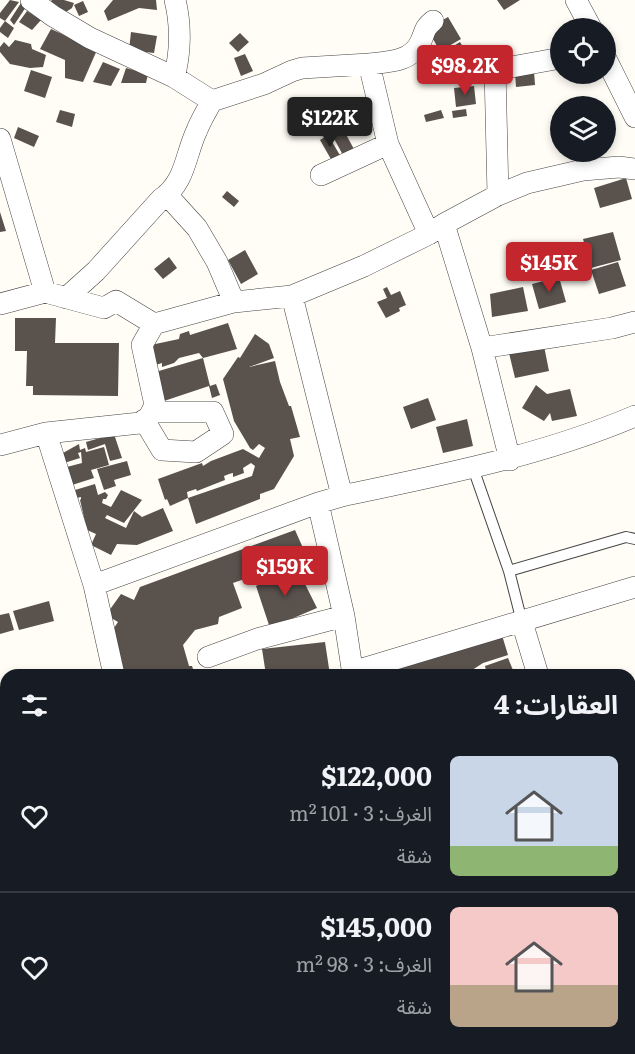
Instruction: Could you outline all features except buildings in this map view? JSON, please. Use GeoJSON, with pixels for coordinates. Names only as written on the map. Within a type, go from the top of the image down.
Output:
{"type":"FeatureCollection","features":[{"type":"Feature","properties":{"kind":"street"},"geometry":{"type":"LineString","coordinates":[[31,0],[90,38],[174,77],[212,100]]}},
{"type":"Feature","properties":{"kind":"street"},"geometry":{"type":"LineString","coordinates":[[174,77],[178,63],[175,0]]}},
{"type":"Feature","properties":{"kind":"street"},"geometry":{"type":"LineString","coordinates":[[576,0],[586,18]]}},
{"type":"Feature","properties":{"kind":"street"},"geometry":{"type":"LineString","coordinates":[[66,298],[96,271],[178,183],[196,130],[212,100],[264,84],[302,68],[369,64],[394,61],[409,56],[421,41],[424,28],[433,21]]}},
{"type":"Feature","properties":{"kind":"street"},"geometry":{"type":"LineString","coordinates":[[498,195],[495,70],[550,60]]}},
{"type":"Feature","properties":{"kind":"street"},"geometry":{"type":"LineString","coordinates":[[369,64],[388,144],[436,229],[482,348],[510,460]]}},
{"type":"Feature","properties":{"kind":"street"},"geometry":{"type":"LineString","coordinates":[[616,79],[635,117]]}},
{"type":"Feature","properties":{"kind":"street"},"geometry":{"type":"LineString","coordinates":[[0,142],[45,292]]}},
{"type":"Feature","properties":{"kind":"street"},"geometry":{"type":"LineString","coordinates":[[321,175],[388,144]]}},
{"type":"Feature","properties":{"kind":"street"},"geometry":{"type":"LineString","coordinates":[[0,446],[46,433],[140,423],[149,416],[155,405],[142,345],[154,324],[234,302],[292,296],[364,266],[498,195],[527,183],[583,170],[619,167],[635,169]]}},
{"type":"Feature","properties":{"kind":"street"},"geometry":{"type":"LineString","coordinates":[[167,195],[197,228],[217,262],[234,302]]}},
{"type":"Feature","properties":{"kind":"street"},"geometry":{"type":"LineString","coordinates":[[0,304],[45,292],[104,308],[116,301],[154,324]]}},
{"type":"Feature","properties":{"kind":"street"},"geometry":{"type":"LineString","coordinates":[[292,296],[342,496]]}},
{"type":"Feature","properties":{"kind":"street"},"geometry":{"type":"LineString","coordinates":[[482,348],[612,328],[635,322]]}},
{"type":"Feature","properties":{"kind":"street"},"geometry":{"type":"LineString","coordinates":[[94,585],[318,503],[510,460],[613,426],[635,416]]}},
{"type":"Feature","properties":{"kind":"street"},"geometry":{"type":"LineString","coordinates":[[46,433],[94,585],[113,669]]}},
{"type":"Feature","properties":{"kind":"street"},"geometry":{"type":"LineString","coordinates":[[318,503],[344,616],[351,669]]}},
{"type":"Feature","properties":{"kind":"street"},"geometry":{"type":"LineString","coordinates":[[389,668],[522,622],[635,587]]}},
{"type":"Feature","properties":{"kind":"street"},"geometry":{"type":"LineString","coordinates":[[208,657],[257,639],[344,616]]}},
{"type":"Feature","properties":{"kind":"street"},"geometry":{"type":"LineString","coordinates":[[522,622],[536,669]]}},
{"type":"Feature","properties":{"kind":"lane"},"geometry":{"type":"LineString","coordinates":[[473,468],[508,571],[522,622]]}},
{"type":"Feature","properties":{"kind":"lane"},"geometry":{"type":"LineString","coordinates":[[508,571],[626,537],[635,539]]}}]}
